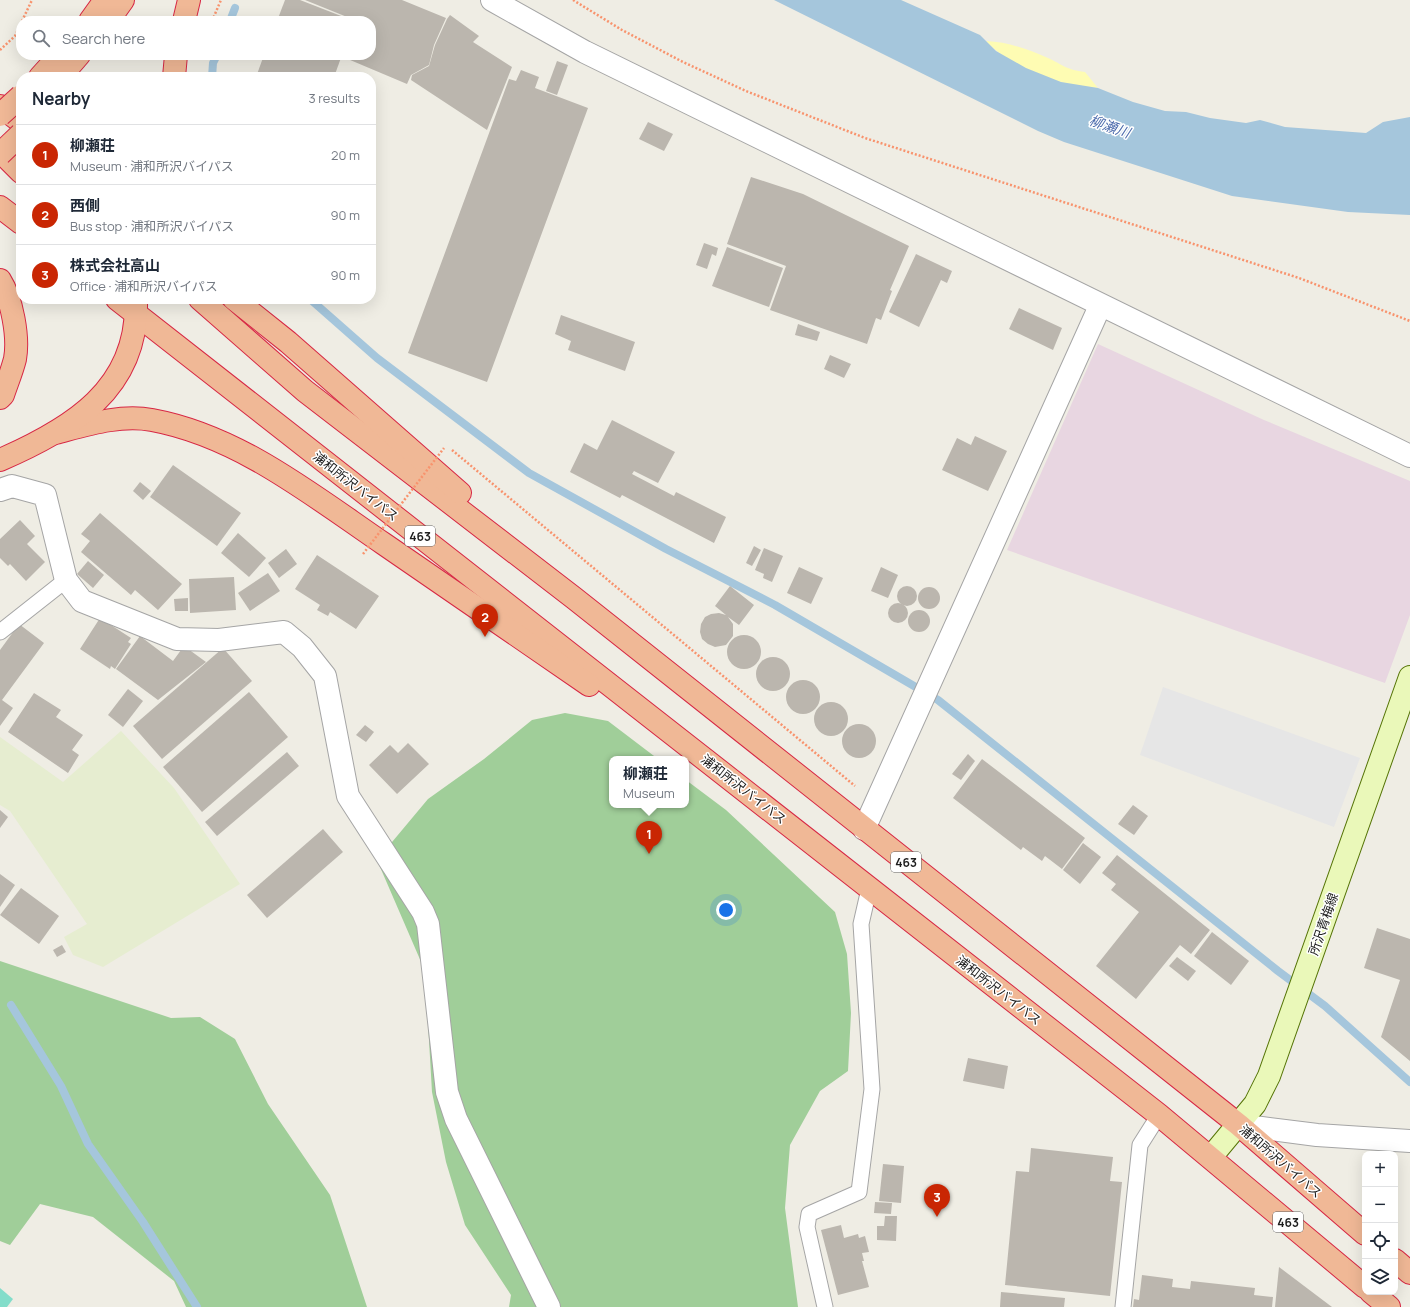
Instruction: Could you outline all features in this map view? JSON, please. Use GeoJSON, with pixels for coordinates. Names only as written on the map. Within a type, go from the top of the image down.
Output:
{"type":"FeatureCollection","features":[{"type":"Feature","properties":{"kind":"highway"},"geometry":{"type":"LineString","coordinates":[[94,16],[105,0]]}},
{"type":"Feature","properties":{"kind":"highway"},"geometry":{"type":"LineString","coordinates":[[112,16],[123,0]]}},
{"type":"Feature","properties":{"kind":"highway"},"geometry":{"type":"LineString","coordinates":[[127,16],[138,0]]}},
{"type":"Feature","properties":{"kind":"highway"},"geometry":{"type":"LineString","coordinates":[[185,16],[189,0]]}},
{"type":"Feature","properties":{"kind":"highway"},"geometry":{"type":"LineString","coordinates":[[49,72],[57,60]]}},
{"type":"Feature","properties":{"kind":"highway"},"geometry":{"type":"LineString","coordinates":[[53,72],[71,60]]}},
{"type":"Feature","properties":{"kind":"highway"},"geometry":{"type":"LineString","coordinates":[[81,72],[92,60]]}},
{"type":"Feature","properties":{"kind":"highway"},"geometry":{"type":"LineString","coordinates":[[174,72],[176,60]]}},
{"type":"Feature","properties":{"kind":"highway"},"geometry":{"type":"LineString","coordinates":[[0,115],[16,101]]}},
{"type":"Feature","properties":{"kind":"highway"},"geometry":{"type":"LineString","coordinates":[[0,106],[16,118]]}},
{"type":"Feature","properties":{"kind":"highway"},"geometry":{"type":"LineString","coordinates":[[0,136],[16,122]]}},
{"type":"Feature","properties":{"kind":"highway"},"geometry":{"type":"LineString","coordinates":[[0,154],[16,139]]}},
{"type":"Feature","properties":{"kind":"highway"},"geometry":{"type":"LineString","coordinates":[[0,141],[16,154]]}},
{"type":"Feature","properties":{"kind":"highway"},"geometry":{"type":"LineString","coordinates":[[0,151],[16,167]]}},
{"type":"Feature","properties":{"kind":"highway"},"geometry":{"type":"LineString","coordinates":[[0,280],[4,286],[14,321],[15,358],[3,395],[0,398]]}},
{"type":"Feature","properties":{"kind":"highway","name":"浦和所沢バイパス"},"geometry":{"type":"LineString","coordinates":[[206,304],[306,391],[574,598],[1239,1125],[1362,1231]]}},
{"type":"Feature","properties":{"kind":"highway"},"geometry":{"type":"LineString","coordinates":[[240,304],[288,342],[512,538],[574,598]]}},
{"type":"Feature","properties":{"kind":"highway"},"geometry":{"type":"LineString","coordinates":[[252,304],[288,342]]}},
{"type":"Feature","properties":{"kind":"highway"},"geometry":{"type":"LineString","coordinates":[[0,460],[55,433],[84,413],[102,398],[116,379],[129,351],[136,307]]}},
{"type":"Feature","properties":{"kind":"highway","name":"浦和所沢バイパス"},"geometry":{"type":"LineString","coordinates":[[136,307],[869,889],[1159,1115],[1362,1284]]}},
{"type":"Feature","properties":{"kind":"highway"},"geometry":{"type":"LineString","coordinates":[[55,433],[90,424],[120,419],[150,420],[186,428],[227,445],[286,477],[601,693],[704,757]]}},
{"type":"Feature","properties":{"kind":"highway"},"geometry":{"type":"LineString","coordinates":[[1398,1263],[1410,1273]]}},
{"type":"Feature","properties":{"kind":"highway"},"geometry":{"type":"LineString","coordinates":[[1375,1295],[1389,1307]]}},
{"type":"Feature","properties":{"kind":"main road","name":"所沢青梅線"},"geometry":{"type":"LineString","coordinates":[[1211,1157],[1255,1104],[1269,1076],[1410,677]]}},
{"type":"Feature","properties":{"kind":"street"},"geometry":{"type":"LineString","coordinates":[[496,1],[585,52],[1100,306],[1410,456]]}},
{"type":"Feature","properties":{"kind":"street"},"geometry":{"type":"LineString","coordinates":[[864,829],[1100,306]]}},
{"type":"Feature","properties":{"kind":"street"},"geometry":{"type":"LineString","coordinates":[[0,490],[12,486],[46,496],[66,580],[82,601],[177,639],[219,640],[284,632],[302,647],[325,676],[348,796],[423,912],[428,924],[447,1092],[456,1119],[549,1307]]}},
{"type":"Feature","properties":{"kind":"street"},"geometry":{"type":"LineString","coordinates":[[1239,1125],[1317,1135],[1410,1141]]}},
{"type":"Feature","properties":{"kind":"lane"},"geometry":{"type":"LineString","coordinates":[[0,632],[66,580]]}},
{"type":"Feature","properties":{"kind":"lane"},"geometry":{"type":"LineString","coordinates":[[825,1307],[807,1227],[809,1214],[859,1192],[872,1089],[861,924],[869,889]]}},
{"type":"Feature","properties":{"kind":"lane"},"geometry":{"type":"LineString","coordinates":[[1122,1307],[1140,1145],[1159,1115]]}},
{"type":"Feature","properties":{"kind":"path"},"geometry":{"type":"LineString","coordinates":[[24,16],[32,0]]}},
{"type":"Feature","properties":{"kind":"path"},"geometry":{"type":"LineString","coordinates":[[214,16],[221,0]]}},
{"type":"Feature","properties":{"kind":"path"},"geometry":{"type":"LineString","coordinates":[[573,0],[622,30],[683,62],[746,91],[865,138],[1300,278],[1410,321]]}},
{"type":"Feature","properties":{"kind":"path"},"geometry":{"type":"LineString","coordinates":[[0,50],[16,34]]}},
{"type":"Feature","properties":{"kind":"path"},"geometry":{"type":"LineString","coordinates":[[447,445],[857,787]]}},
{"type":"Feature","properties":{"kind":"path"},"geometry":{"type":"LineString","coordinates":[[363,554],[444,448]]}},
{"type":"Feature","properties":{"kind":"shaded area"},"geometry":{"type":"Polygon","coordinates":[[[1098,344],[1264,420],[1410,481],[1410,615],[1385,683],[1007,550],[1098,344]]]}},
{"type":"Feature","properties":{"kind":"shaded area"},"geometry":{"type":"Polygon","coordinates":[[[1163,687],[1360,758],[1334,827],[1140,755],[1163,687]]]}},
{"type":"Feature","properties":{"kind":"shaded area"},"geometry":{"type":"Polygon","coordinates":[[[0,1288],[13,1299],[7,1307],[0,1307],[0,1288]]]}},
{"type":"Feature","properties":{"kind":"green space"},"geometry":{"type":"Polygon","coordinates":[[[565,713],[608,721],[654,756],[609,756],[609,808],[689,808],[689,782],[726,810],[835,912],[847,954],[851,1013],[848,1071],[820,1091],[790,1145],[785,1208],[798,1307],[509,1307],[511,1295],[465,1225],[446,1162],[432,1092],[425,971],[377,860],[428,799],[484,759],[532,720],[565,713]]]}},
{"type":"Feature","properties":{"kind":"green space"},"geometry":{"type":"Polygon","coordinates":[[[121,731],[174,788],[240,884],[103,967],[73,955],[64,937],[87,924],[10,811],[0,805],[0,737],[63,782],[121,731]]]}},
{"type":"Feature","properties":{"kind":"green space"},"geometry":{"type":"Polygon","coordinates":[[[0,961],[171,1018],[200,1017],[235,1039],[268,1104],[330,1195],[367,1307],[186,1307],[174,1281],[93,1217],[40,1204],[10,1245],[0,1241],[0,961]]]}},
{"type":"Feature","properties":{"kind":"sand"},"geometry":{"type":"Polygon","coordinates":[[[986,41],[1017,46],[1048,58],[1069,69],[1085,72],[1098,88],[1070,84],[1041,76],[1010,60],[986,41]]]}},
{"type":"Feature","properties":{"kind":"water","name":"柳瀬川"},"geometry":{"type":"Polygon","coordinates":[[[774,0],[901,0],[980,35],[996,51],[1026,68],[1061,82],[1098,88],[1133,102],[1165,111],[1186,112],[1210,118],[1246,123],[1260,120],[1285,127],[1366,133],[1383,122],[1410,117],[1410,215],[1348,212],[1232,196],[1064,142],[1038,131],[774,0]]]}},
{"type":"Feature","properties":{"kind":"building"},"geometry":{"type":"Polygon","coordinates":[[[285,0],[300,0],[341,16],[279,16],[285,0]]]}},
{"type":"Feature","properties":{"kind":"building"},"geometry":{"type":"Polygon","coordinates":[[[305,0],[402,0],[446,18],[434,45],[429,65],[411,75],[407,84],[350,60],[376,60],[376,16],[345,16],[305,0]]]}},
{"type":"Feature","properties":{"kind":"building"},"geometry":{"type":"Polygon","coordinates":[[[450,15],[479,36],[473,42],[512,67],[487,130],[411,80],[412,75],[429,66],[435,45],[450,15]]]}},
{"type":"Feature","properties":{"kind":"building"},"geometry":{"type":"Polygon","coordinates":[[[262,60],[340,60],[336,72],[258,72],[262,60]]]}},
{"type":"Feature","properties":{"kind":"building"},"geometry":{"type":"Polygon","coordinates":[[[557,61],[568,65],[557,95],[546,91],[557,61]]]}},
{"type":"Feature","properties":{"kind":"building"},"geometry":{"type":"Polygon","coordinates":[[[521,70],[539,77],[535,88],[588,108],[487,382],[408,353],[509,79],[516,81],[521,70]]]}},
{"type":"Feature","properties":{"kind":"building"},"geometry":{"type":"Polygon","coordinates":[[[648,122],[673,134],[664,151],[639,139],[648,122]]]}},
{"type":"Feature","properties":{"kind":"building"},"geometry":{"type":"Polygon","coordinates":[[[751,177],[803,194],[909,246],[890,290],[892,291],[881,320],[876,318],[867,344],[770,310],[786,266],[727,244],[751,177]]]}},
{"type":"Feature","properties":{"kind":"building"},"geometry":{"type":"Polygon","coordinates":[[[704,243],[718,248],[716,256],[712,254],[707,269],[696,265],[704,243]]]}},
{"type":"Feature","properties":{"kind":"building"},"geometry":{"type":"Polygon","coordinates":[[[727,247],[783,268],[769,307],[712,286],[727,247]]]}},
{"type":"Feature","properties":{"kind":"building"},"geometry":{"type":"Polygon","coordinates":[[[916,254],[952,271],[947,283],[941,280],[919,327],[889,312],[916,254]]]}},
{"type":"Feature","properties":{"kind":"building"},"geometry":{"type":"Polygon","coordinates":[[[1019,308],[1062,328],[1053,350],[1009,329],[1019,308]]]}},
{"type":"Feature","properties":{"kind":"building"},"geometry":{"type":"Polygon","coordinates":[[[561,315],[635,342],[625,371],[568,350],[571,341],[555,334],[561,315]]]}},
{"type":"Feature","properties":{"kind":"building"},"geometry":{"type":"Polygon","coordinates":[[[798,324],[820,332],[817,341],[795,335],[798,324]]]}},
{"type":"Feature","properties":{"kind":"building"},"geometry":{"type":"Polygon","coordinates":[[[830,355],[851,364],[844,378],[824,369],[830,355]]]}},
{"type":"Feature","properties":{"kind":"building"},"geometry":{"type":"Polygon","coordinates":[[[612,420],[675,452],[658,483],[634,471],[632,474],[674,496],[676,492],[726,517],[714,543],[622,495],[620,498],[570,472],[584,443],[597,450],[612,420]]]}},
{"type":"Feature","properties":{"kind":"building"},"geometry":{"type":"Polygon","coordinates":[[[975,436],[1007,451],[988,491],[942,470],[957,438],[971,445],[975,436]]]}},
{"type":"Feature","properties":{"kind":"building"},"geometry":{"type":"Polygon","coordinates":[[[173,465],[241,513],[217,546],[150,497],[173,465]]]}},
{"type":"Feature","properties":{"kind":"building"},"geometry":{"type":"Polygon","coordinates":[[[140,482],[151,491],[143,500],[133,491],[140,482]]]}},
{"type":"Feature","properties":{"kind":"building"},"geometry":{"type":"Polygon","coordinates":[[[100,513],[182,584],[158,610],[135,590],[131,595],[81,552],[90,541],[81,534],[100,513]]]}},
{"type":"Feature","properties":{"kind":"building"},"geometry":{"type":"Polygon","coordinates":[[[20,520],[35,536],[27,544],[45,562],[26,581],[10,564],[8,566],[0,558],[0,539],[20,520]]]}},
{"type":"Feature","properties":{"kind":"building"},"geometry":{"type":"Polygon","coordinates":[[[238,533],[266,558],[249,577],[221,553],[238,533]]]}},
{"type":"Feature","properties":{"kind":"building"},"geometry":{"type":"Polygon","coordinates":[[[754,546],[761,550],[752,566],[746,563],[754,546]]]}},
{"type":"Feature","properties":{"kind":"building"},"geometry":{"type":"Polygon","coordinates":[[[764,548],[783,556],[772,582],[763,578],[764,574],[755,570],[764,548]]]}},
{"type":"Feature","properties":{"kind":"building"},"geometry":{"type":"Polygon","coordinates":[[[286,549],[297,564],[279,578],[268,563],[286,549]]]}},
{"type":"Feature","properties":{"kind":"building"},"geometry":{"type":"Polygon","coordinates":[[[317,555],[379,596],[356,629],[330,612],[328,616],[317,610],[320,605],[295,589],[317,555]]]}},
{"type":"Feature","properties":{"kind":"building"},"geometry":{"type":"Polygon","coordinates":[[[88,561],[104,575],[93,588],[77,574],[88,561]]]}},
{"type":"Feature","properties":{"kind":"building"},"geometry":{"type":"Polygon","coordinates":[[[799,567],[823,578],[811,604],[787,593],[799,567]]]}},
{"type":"Feature","properties":{"kind":"building"},"geometry":{"type":"Polygon","coordinates":[[[881,567],[898,575],[888,598],[871,591],[881,567]]]}},
{"type":"Feature","properties":{"kind":"building"},"geometry":{"type":"Polygon","coordinates":[[[268,573],[280,591],[250,611],[238,593],[268,573]]]}},
{"type":"Feature","properties":{"kind":"building"},"geometry":{"type":"Polygon","coordinates":[[[234,577],[236,610],[190,613],[189,579],[234,577]]]}},
{"type":"Feature","properties":{"kind":"building"},"geometry":{"type":"Polygon","coordinates":[[[730,586],[754,605],[739,625],[728,617],[733,624],[733,636],[726,645],[715,647],[702,639],[700,632],[701,624],[705,617],[711,614],[719,613],[726,615],[715,606],[730,586]]]}},
{"type":"Feature","properties":{"kind":"building"},"geometry":{"type":"Polygon","coordinates":[[[907,586],[914,589],[917,596],[914,603],[907,606],[900,603],[897,596],[900,589],[907,586]]]}},
{"type":"Feature","properties":{"kind":"building"},"geometry":{"type":"Polygon","coordinates":[[[929,587],[937,590],[940,598],[937,606],[929,609],[921,606],[918,598],[921,590],[929,587]]]}},
{"type":"Feature","properties":{"kind":"building"},"geometry":{"type":"Polygon","coordinates":[[[188,598],[188,611],[175,611],[174,599],[188,598]]]}},
{"type":"Feature","properties":{"kind":"building"},"geometry":{"type":"Polygon","coordinates":[[[898,603],[905,606],[908,613],[905,620],[898,623],[891,620],[888,613],[891,606],[898,603]]]}},
{"type":"Feature","properties":{"kind":"building"},"geometry":{"type":"Polygon","coordinates":[[[919,610],[927,613],[930,621],[927,629],[919,632],[911,629],[908,621],[911,613],[919,610]]]}},
{"type":"Feature","properties":{"kind":"building"},"geometry":{"type":"Polygon","coordinates":[[[100,618],[131,638],[128,642],[131,644],[115,669],[111,666],[110,669],[80,649],[100,618]]]}},
{"type":"Feature","properties":{"kind":"building"},"geometry":{"type":"Polygon","coordinates":[[[19,624],[44,643],[2,700],[13,708],[0,726],[0,650],[19,624]]]}},
{"type":"Feature","properties":{"kind":"building"},"geometry":{"type":"Polygon","coordinates":[[[741,635],[747,635],[751,636],[758,642],[761,652],[760,659],[754,666],[747,669],[741,669],[737,668],[730,662],[727,655],[727,649],[728,645],[734,638],[741,635]]]}},
{"type":"Feature","properties":{"kind":"building"},"geometry":{"type":"Polygon","coordinates":[[[140,636],[173,661],[184,646],[206,662],[158,700],[116,669],[140,636]]]}},
{"type":"Feature","properties":{"kind":"building"},"geometry":{"type":"Polygon","coordinates":[[[223,648],[252,681],[162,759],[133,726],[223,648]]]}},
{"type":"Feature","properties":{"kind":"building"},"geometry":{"type":"Polygon","coordinates":[[[770,657],[776,657],[780,658],[787,664],[790,674],[789,681],[783,688],[776,691],[770,691],[766,690],[759,684],[756,677],[756,671],[757,667],[763,660],[770,657]]]}},
{"type":"Feature","properties":{"kind":"building"},"geometry":{"type":"Polygon","coordinates":[[[800,680],[806,680],[810,681],[817,687],[820,697],[819,704],[813,711],[806,714],[800,714],[796,713],[789,707],[786,700],[786,694],[787,690],[793,683],[800,680]]]}},
{"type":"Feature","properties":{"kind":"building"},"geometry":{"type":"Polygon","coordinates":[[[128,689],[143,701],[123,727],[108,715],[128,689]]]}},
{"type":"Feature","properties":{"kind":"building"},"geometry":{"type":"Polygon","coordinates":[[[249,692],[288,737],[202,812],[163,767],[249,692]]]}},
{"type":"Feature","properties":{"kind":"building"},"geometry":{"type":"Polygon","coordinates":[[[34,693],[61,710],[56,717],[83,735],[72,750],[79,755],[68,773],[8,732],[34,693]]]}},
{"type":"Feature","properties":{"kind":"building"},"geometry":{"type":"Polygon","coordinates":[[[828,702],[834,702],[838,703],[845,709],[848,719],[847,726],[841,733],[834,736],[828,736],[824,735],[817,729],[814,722],[814,716],[815,712],[821,705],[828,702]]]}},
{"type":"Feature","properties":{"kind":"building"},"geometry":{"type":"Polygon","coordinates":[[[856,724],[862,724],[866,725],[873,731],[876,741],[875,748],[869,755],[862,758],[856,758],[852,757],[845,751],[842,744],[842,738],[843,734],[849,727],[856,724]]]}},
{"type":"Feature","properties":{"kind":"building"},"geometry":{"type":"Polygon","coordinates":[[[365,725],[374,732],[366,742],[356,735],[365,725]]]}},
{"type":"Feature","properties":{"kind":"building"},"geometry":{"type":"Polygon","coordinates":[[[408,743],[429,764],[397,794],[369,765],[390,745],[398,753],[408,743]]]}},
{"type":"Feature","properties":{"kind":"building"},"geometry":{"type":"Polygon","coordinates":[[[287,752],[299,766],[217,836],[205,822],[287,752]]]}},
{"type":"Feature","properties":{"kind":"building"},"geometry":{"type":"Polygon","coordinates":[[[968,754],[975,761],[961,780],[952,774],[968,754]]]}},
{"type":"Feature","properties":{"kind":"building"},"geometry":{"type":"Polygon","coordinates":[[[982,759],[1085,838],[1062,869],[1045,856],[1042,861],[1023,847],[1021,850],[953,798],[982,759]]]}},
{"type":"Feature","properties":{"kind":"building"},"geometry":{"type":"Polygon","coordinates":[[[1133,805],[1148,816],[1134,835],[1118,824],[1133,805]]]}},
{"type":"Feature","properties":{"kind":"building"},"geometry":{"type":"Polygon","coordinates":[[[0,810],[8,817],[0,828],[0,810]]]}},
{"type":"Feature","properties":{"kind":"building"},"geometry":{"type":"Polygon","coordinates":[[[323,829],[343,852],[267,918],[247,895],[323,829]]]}},
{"type":"Feature","properties":{"kind":"building"},"geometry":{"type":"Polygon","coordinates":[[[1083,843],[1101,857],[1080,884],[1063,870],[1083,843]]]}},
{"type":"Feature","properties":{"kind":"building"},"geometry":{"type":"Polygon","coordinates":[[[1117,855],[1210,930],[1191,954],[1180,945],[1136,999],[1096,966],[1139,912],[1111,890],[1116,884],[1102,873],[1117,855]]]}},
{"type":"Feature","properties":{"kind":"building"},"geometry":{"type":"Polygon","coordinates":[[[0,874],[15,885],[0,907],[0,874]]]}},
{"type":"Feature","properties":{"kind":"building"},"geometry":{"type":"Polygon","coordinates":[[[21,888],[59,916],[39,944],[0,915],[21,888]]]}},
{"type":"Feature","properties":{"kind":"building"},"geometry":{"type":"Polygon","coordinates":[[[1377,928],[1410,939],[1410,1061],[1381,1037],[1400,980],[1364,968],[1377,928]]]}},
{"type":"Feature","properties":{"kind":"building"},"geometry":{"type":"Polygon","coordinates":[[[1212,932],[1249,961],[1231,985],[1194,956],[1212,932]]]}},
{"type":"Feature","properties":{"kind":"building"},"geometry":{"type":"Polygon","coordinates":[[[62,945],[66,952],[57,957],[53,950],[62,945]]]}},
{"type":"Feature","properties":{"kind":"building"},"geometry":{"type":"Polygon","coordinates":[[[1177,957],[1196,971],[1188,981],[1169,966],[1177,957]]]}},
{"type":"Feature","properties":{"kind":"building"},"geometry":{"type":"Polygon","coordinates":[[[968,1058],[1008,1066],[1004,1089],[963,1081],[968,1058]]]}},
{"type":"Feature","properties":{"kind":"building"},"geometry":{"type":"Polygon","coordinates":[[[1031,1148],[1113,1157],[1110,1181],[1122,1182],[1110,1296],[1005,1285],[1016,1171],[1029,1172],[1031,1148]]]}},
{"type":"Feature","properties":{"kind":"building"},"geometry":{"type":"Polygon","coordinates":[[[883,1164],[904,1166],[901,1203],[879,1201],[883,1164]]]}},
{"type":"Feature","properties":{"kind":"building"},"geometry":{"type":"Polygon","coordinates":[[[875,1202],[892,1203],[891,1214],[874,1213],[875,1202]]]}},
{"type":"Feature","properties":{"kind":"building"},"geometry":{"type":"Polygon","coordinates":[[[885,1216],[897,1216],[896,1241],[877,1240],[877,1226],[884,1226],[885,1216]]]}},
{"type":"Feature","properties":{"kind":"building"},"geometry":{"type":"Polygon","coordinates":[[[841,1225],[844,1238],[858,1234],[859,1238],[865,1236],[869,1252],[862,1253],[864,1261],[862,1261],[869,1287],[838,1295],[821,1230],[841,1225]]]}},
{"type":"Feature","properties":{"kind":"building"},"geometry":{"type":"Polygon","coordinates":[[[1279,1267],[1332,1307],[1275,1307],[1279,1267]]]}},
{"type":"Feature","properties":{"kind":"building"},"geometry":{"type":"Polygon","coordinates":[[[1142,1275],[1173,1279],[1172,1287],[1190,1289],[1191,1281],[1255,1288],[1254,1295],[1273,1297],[1272,1307],[1133,1307],[1134,1299],[1139,1300],[1142,1275]]]}},
{"type":"Feature","properties":{"kind":"building"},"geometry":{"type":"Polygon","coordinates":[[[1001,1292],[1065,1298],[1064,1307],[1000,1307],[1001,1292]]]}},
{"type":"Feature","properties":{"kind":"waterway"},"geometry":{"type":"LineString","coordinates":[[232,16],[235,8]]}},
{"type":"Feature","properties":{"kind":"waterway"},"geometry":{"type":"LineString","coordinates":[[212,72],[214,60]]}},
{"type":"Feature","properties":{"kind":"waterway"},"geometry":{"type":"LineString","coordinates":[[316,304],[377,358],[529,473],[666,549],[775,605],[938,700],[1278,971],[1325,1006],[1410,1082]]}},
{"type":"Feature","properties":{"kind":"waterway"},"geometry":{"type":"LineString","coordinates":[[11,1005],[61,1086],[88,1144],[143,1222],[197,1307]]}},
{"type":"Feature","properties":{"kind":"place","name":"西側"},"geometry":{"type":"Point","coordinates":[485,637]}},
{"type":"Feature","properties":{"kind":"place","name":"柳瀬荘"},"geometry":{"type":"Point","coordinates":[649,854]}},
{"type":"Feature","properties":{"kind":"place","name":"株式会社高山"},"geometry":{"type":"Point","coordinates":[937,1217]}}]}
